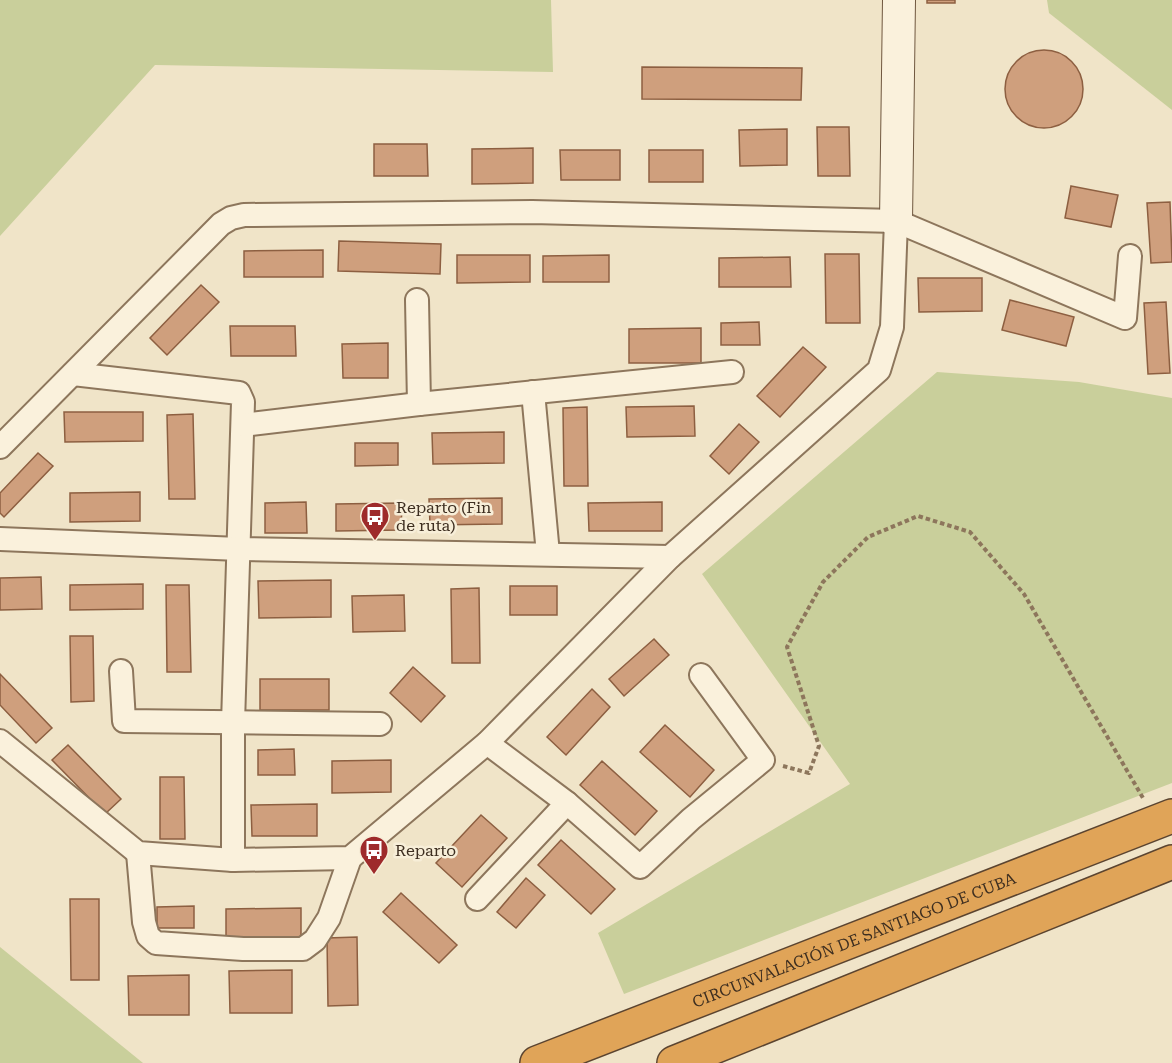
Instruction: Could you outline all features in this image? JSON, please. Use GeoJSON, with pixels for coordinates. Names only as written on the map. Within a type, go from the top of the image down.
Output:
{"type":"FeatureCollection","features":[{"type":"Feature","properties":{"kind":"highway","name":"CIRCUNVALACIÓN DE SANTIAGO DE CUBA"},"geometry":{"type":"LineString","coordinates":[[537,1063],[1165,819]]}},
{"type":"Feature","properties":{"kind":"highway"},"geometry":{"type":"LineString","coordinates":[[674,1063],[1172,862]]}},
{"type":"Feature","properties":{"kind":"street"},"geometry":{"type":"LineString","coordinates":[[138,853],[144,922],[148,936],[156,943],[243,949],[303,949],[315,940],[329,918],[350,858],[487,743],[670,557],[879,370],[892,327],[899,0]]}},
{"type":"Feature","properties":{"kind":"street"},"geometry":{"type":"LineString","coordinates":[[0,447],[221,225],[231,218],[244,215],[532,212],[896,221],[1125,318],[1130,256]]}},
{"type":"Feature","properties":{"kind":"street"},"geometry":{"type":"LineString","coordinates":[[417,300],[418,404]]}},
{"type":"Feature","properties":{"kind":"street"},"geometry":{"type":"LineString","coordinates":[[243,425],[418,404],[732,372]]}},
{"type":"Feature","properties":{"kind":"street"},"geometry":{"type":"LineString","coordinates":[[73,374],[239,393],[243,402],[233,723],[233,860]]}},
{"type":"Feature","properties":{"kind":"street"},"geometry":{"type":"LineString","coordinates":[[532,392],[548,554]]}},
{"type":"Feature","properties":{"kind":"street"},"geometry":{"type":"LineString","coordinates":[[0,539],[239,549],[670,557]]}},
{"type":"Feature","properties":{"kind":"street"},"geometry":{"type":"LineString","coordinates":[[121,671],[124,721],[380,724]]}},
{"type":"Feature","properties":{"kind":"street"},"geometry":{"type":"LineString","coordinates":[[487,743],[567,803],[640,867],[691,819],[764,760],[701,675]]}},
{"type":"Feature","properties":{"kind":"street"},"geometry":{"type":"LineString","coordinates":[[0,741],[138,853],[233,860],[350,858]]}},
{"type":"Feature","properties":{"kind":"street"},"geometry":{"type":"LineString","coordinates":[[477,899],[567,803]]}},
{"type":"Feature","properties":{"kind":"path"},"geometry":{"type":"LineString","coordinates":[[764,760],[809,773],[819,746],[787,647],[823,582],[868,537],[918,516],[970,532],[1024,594],[1165,819]]}},
{"type":"Feature","properties":{"kind":"green space"},"geometry":{"type":"Polygon","coordinates":[[[0,0],[551,0],[553,72],[155,65],[0,236],[0,0]]]}},
{"type":"Feature","properties":{"kind":"green space"},"geometry":{"type":"Polygon","coordinates":[[[1047,0],[1172,0],[1172,110],[1049,13],[1047,0]]]}},
{"type":"Feature","properties":{"kind":"green space"},"geometry":{"type":"Polygon","coordinates":[[[937,372],[1079,382],[1172,398],[1172,783],[624,994],[598,933],[850,784],[702,574],[937,372]]]}},
{"type":"Feature","properties":{"kind":"green space"},"geometry":{"type":"Polygon","coordinates":[[[0,947],[143,1063],[0,1063],[0,947]]]}},
{"type":"Feature","properties":{"kind":"building"},"geometry":{"type":"Polygon","coordinates":[[[927,0],[955,0],[955,3],[927,3],[927,0]]]}},
{"type":"Feature","properties":{"kind":"building"},"geometry":{"type":"Polygon","coordinates":[[[1044,50],[1059,53],[1072,61],[1080,74],[1083,89],[1080,104],[1072,117],[1059,125],[1044,128],[1029,125],[1016,117],[1008,104],[1005,89],[1008,74],[1016,61],[1029,53],[1044,50]]]}},
{"type":"Feature","properties":{"kind":"building"},"geometry":{"type":"Polygon","coordinates":[[[642,67],[802,68],[801,100],[642,99],[642,67]]]}},
{"type":"Feature","properties":{"kind":"building"},"geometry":{"type":"Polygon","coordinates":[[[817,127],[849,127],[850,176],[818,176],[817,127]]]}},
{"type":"Feature","properties":{"kind":"building"},"geometry":{"type":"Polygon","coordinates":[[[787,129],[787,165],[740,166],[739,130],[787,129]]]}},
{"type":"Feature","properties":{"kind":"building"},"geometry":{"type":"Polygon","coordinates":[[[374,144],[427,144],[428,176],[374,176],[374,144]]]}},
{"type":"Feature","properties":{"kind":"building"},"geometry":{"type":"Polygon","coordinates":[[[533,148],[533,183],[472,184],[472,149],[533,148]]]}},
{"type":"Feature","properties":{"kind":"building"},"geometry":{"type":"Polygon","coordinates":[[[560,150],[620,150],[620,180],[561,180],[560,150]]]}},
{"type":"Feature","properties":{"kind":"building"},"geometry":{"type":"Polygon","coordinates":[[[649,150],[703,150],[703,182],[649,182],[649,150]]]}},
{"type":"Feature","properties":{"kind":"building"},"geometry":{"type":"Polygon","coordinates":[[[1071,186],[1118,195],[1111,227],[1065,218],[1071,186]]]}},
{"type":"Feature","properties":{"kind":"building"},"geometry":{"type":"Polygon","coordinates":[[[1170,202],[1172,262],[1151,263],[1147,203],[1170,202]]]}},
{"type":"Feature","properties":{"kind":"building"},"geometry":{"type":"Polygon","coordinates":[[[339,241],[441,244],[440,274],[338,271],[339,241]]]}},
{"type":"Feature","properties":{"kind":"building"},"geometry":{"type":"Polygon","coordinates":[[[323,250],[323,277],[244,277],[244,251],[323,250]]]}},
{"type":"Feature","properties":{"kind":"building"},"geometry":{"type":"Polygon","coordinates":[[[825,254],[859,254],[860,323],[826,323],[825,254]]]}},
{"type":"Feature","properties":{"kind":"building"},"geometry":{"type":"Polygon","coordinates":[[[457,255],[530,255],[530,282],[457,283],[457,255]]]}},
{"type":"Feature","properties":{"kind":"building"},"geometry":{"type":"Polygon","coordinates":[[[609,255],[609,282],[543,282],[543,256],[609,255]]]}},
{"type":"Feature","properties":{"kind":"building"},"geometry":{"type":"Polygon","coordinates":[[[790,257],[791,287],[719,287],[719,258],[790,257]]]}},
{"type":"Feature","properties":{"kind":"building"},"geometry":{"type":"Polygon","coordinates":[[[918,278],[982,278],[982,311],[919,312],[918,278]]]}},
{"type":"Feature","properties":{"kind":"building"},"geometry":{"type":"Polygon","coordinates":[[[201,285],[219,302],[167,355],[150,338],[201,285]]]}},
{"type":"Feature","properties":{"kind":"building"},"geometry":{"type":"Polygon","coordinates":[[[1010,300],[1074,317],[1066,346],[1002,330],[1010,300]]]}},
{"type":"Feature","properties":{"kind":"building"},"geometry":{"type":"Polygon","coordinates":[[[1166,302],[1170,373],[1148,374],[1144,303],[1166,302]]]}},
{"type":"Feature","properties":{"kind":"building"},"geometry":{"type":"Polygon","coordinates":[[[759,322],[760,345],[721,345],[721,323],[759,322]]]}},
{"type":"Feature","properties":{"kind":"building"},"geometry":{"type":"Polygon","coordinates":[[[230,326],[295,326],[296,356],[231,356],[230,326]]]}},
{"type":"Feature","properties":{"kind":"building"},"geometry":{"type":"Polygon","coordinates":[[[701,328],[701,363],[629,363],[629,329],[701,328]]]}},
{"type":"Feature","properties":{"kind":"building"},"geometry":{"type":"Polygon","coordinates":[[[388,343],[388,378],[343,378],[342,344],[388,343]]]}},
{"type":"Feature","properties":{"kind":"building"},"geometry":{"type":"Polygon","coordinates":[[[803,347],[826,367],[780,417],[757,396],[803,347]]]}},
{"type":"Feature","properties":{"kind":"building"},"geometry":{"type":"Polygon","coordinates":[[[694,406],[695,436],[627,437],[626,407],[694,406]]]}},
{"type":"Feature","properties":{"kind":"building"},"geometry":{"type":"Polygon","coordinates":[[[587,407],[588,486],[564,486],[563,408],[587,407]]]}},
{"type":"Feature","properties":{"kind":"building"},"geometry":{"type":"Polygon","coordinates":[[[64,412],[143,412],[143,441],[65,442],[64,412]]]}},
{"type":"Feature","properties":{"kind":"building"},"geometry":{"type":"Polygon","coordinates":[[[193,414],[195,499],[169,499],[167,415],[193,414]]]}},
{"type":"Feature","properties":{"kind":"building"},"geometry":{"type":"Polygon","coordinates":[[[739,424],[759,442],[729,474],[710,456],[739,424]]]}},
{"type":"Feature","properties":{"kind":"building"},"geometry":{"type":"Polygon","coordinates":[[[504,432],[504,463],[433,464],[432,433],[504,432]]]}},
{"type":"Feature","properties":{"kind":"building"},"geometry":{"type":"Polygon","coordinates":[[[355,443],[398,443],[398,465],[355,466],[355,443]]]}},
{"type":"Feature","properties":{"kind":"building"},"geometry":{"type":"Polygon","coordinates":[[[38,453],[53,466],[4,517],[0,513],[0,493],[38,453]]]}},
{"type":"Feature","properties":{"kind":"building"},"geometry":{"type":"Polygon","coordinates":[[[140,492],[140,521],[70,522],[70,493],[140,492]]]}},
{"type":"Feature","properties":{"kind":"building"},"geometry":{"type":"Polygon","coordinates":[[[502,498],[502,524],[430,525],[429,499],[502,498]]]}},
{"type":"Feature","properties":{"kind":"building"},"geometry":{"type":"Polygon","coordinates":[[[306,502],[307,533],[265,533],[265,503],[306,502]]]}},
{"type":"Feature","properties":{"kind":"building"},"geometry":{"type":"Polygon","coordinates":[[[662,502],[662,531],[589,531],[588,503],[662,502]]]}},
{"type":"Feature","properties":{"kind":"building"},"geometry":{"type":"Polygon","coordinates":[[[401,503],[402,530],[336,531],[336,504],[401,503]]]}},
{"type":"Feature","properties":{"kind":"building"},"geometry":{"type":"Polygon","coordinates":[[[41,577],[42,609],[0,610],[0,578],[41,577]]]}},
{"type":"Feature","properties":{"kind":"building"},"geometry":{"type":"Polygon","coordinates":[[[331,580],[331,617],[259,618],[258,581],[331,580]]]}},
{"type":"Feature","properties":{"kind":"building"},"geometry":{"type":"Polygon","coordinates":[[[143,584],[143,609],[70,610],[70,585],[143,584]]]}},
{"type":"Feature","properties":{"kind":"building"},"geometry":{"type":"Polygon","coordinates":[[[166,585],[189,585],[191,672],[167,672],[166,585]]]}},
{"type":"Feature","properties":{"kind":"building"},"geometry":{"type":"Polygon","coordinates":[[[510,586],[557,586],[557,615],[510,615],[510,586]]]}},
{"type":"Feature","properties":{"kind":"building"},"geometry":{"type":"Polygon","coordinates":[[[479,588],[480,663],[452,663],[451,589],[479,588]]]}},
{"type":"Feature","properties":{"kind":"building"},"geometry":{"type":"Polygon","coordinates":[[[404,595],[405,631],[353,632],[352,596],[404,595]]]}},
{"type":"Feature","properties":{"kind":"building"},"geometry":{"type":"Polygon","coordinates":[[[70,636],[93,636],[94,701],[71,702],[70,636]]]}},
{"type":"Feature","properties":{"kind":"building"},"geometry":{"type":"Polygon","coordinates":[[[654,639],[669,655],[624,696],[609,679],[654,639]]]}},
{"type":"Feature","properties":{"kind":"building"},"geometry":{"type":"Polygon","coordinates":[[[413,667],[445,696],[421,722],[390,693],[413,667]]]}},
{"type":"Feature","properties":{"kind":"building"},"geometry":{"type":"Polygon","coordinates":[[[0,674],[52,728],[36,743],[0,705],[0,674]]]}},
{"type":"Feature","properties":{"kind":"building"},"geometry":{"type":"Polygon","coordinates":[[[260,679],[329,679],[329,710],[260,710],[260,679]]]}},
{"type":"Feature","properties":{"kind":"building"},"geometry":{"type":"Polygon","coordinates":[[[592,689],[610,707],[566,755],[547,737],[592,689]]]}},
{"type":"Feature","properties":{"kind":"building"},"geometry":{"type":"Polygon","coordinates":[[[665,725],[714,770],[690,797],[640,752],[665,725]]]}},
{"type":"Feature","properties":{"kind":"building"},"geometry":{"type":"Polygon","coordinates":[[[68,745],[121,799],[105,814],[52,760],[68,745]]]}},
{"type":"Feature","properties":{"kind":"building"},"geometry":{"type":"Polygon","coordinates":[[[294,749],[295,775],[258,775],[258,750],[294,749]]]}},
{"type":"Feature","properties":{"kind":"building"},"geometry":{"type":"Polygon","coordinates":[[[391,760],[391,792],[332,793],[332,761],[391,760]]]}},
{"type":"Feature","properties":{"kind":"building"},"geometry":{"type":"Polygon","coordinates":[[[602,761],[657,811],[635,835],[580,785],[602,761]]]}},
{"type":"Feature","properties":{"kind":"building"},"geometry":{"type":"Polygon","coordinates":[[[160,777],[184,777],[185,839],[160,839],[160,777]]]}},
{"type":"Feature","properties":{"kind":"building"},"geometry":{"type":"Polygon","coordinates":[[[317,804],[317,836],[252,836],[251,805],[317,804]]]}},
{"type":"Feature","properties":{"kind":"building"},"geometry":{"type":"Polygon","coordinates":[[[481,815],[507,838],[462,887],[436,863],[481,815]]]}},
{"type":"Feature","properties":{"kind":"building"},"geometry":{"type":"Polygon","coordinates":[[[561,840],[615,889],[591,914],[538,865],[561,840]]]}},
{"type":"Feature","properties":{"kind":"building"},"geometry":{"type":"Polygon","coordinates":[[[526,878],[545,895],[516,928],[497,912],[526,878]]]}},
{"type":"Feature","properties":{"kind":"building"},"geometry":{"type":"Polygon","coordinates":[[[401,893],[457,945],[439,963],[383,912],[401,893]]]}},
{"type":"Feature","properties":{"kind":"building"},"geometry":{"type":"Polygon","coordinates":[[[70,899],[99,899],[99,980],[71,980],[70,899]]]}},
{"type":"Feature","properties":{"kind":"building"},"geometry":{"type":"Polygon","coordinates":[[[194,906],[194,928],[157,928],[157,907],[194,906]]]}},
{"type":"Feature","properties":{"kind":"building"},"geometry":{"type":"Polygon","coordinates":[[[301,908],[301,940],[226,940],[226,909],[301,908]]]}},
{"type":"Feature","properties":{"kind":"building"},"geometry":{"type":"Polygon","coordinates":[[[357,937],[358,1005],[328,1006],[327,938],[357,937]]]}},
{"type":"Feature","properties":{"kind":"building"},"geometry":{"type":"Polygon","coordinates":[[[292,970],[292,1013],[230,1013],[229,971],[292,970]]]}},
{"type":"Feature","properties":{"kind":"building"},"geometry":{"type":"Polygon","coordinates":[[[189,975],[189,1015],[129,1015],[128,976],[189,975]]]}},
{"type":"Feature","properties":{"kind":"place","name":"Reparto (Fin de ruta)"},"geometry":{"type":"Point","coordinates":[375,542]}},
{"type":"Feature","properties":{"kind":"place","name":"Reparto"},"geometry":{"type":"Point","coordinates":[374,876]}}]}
